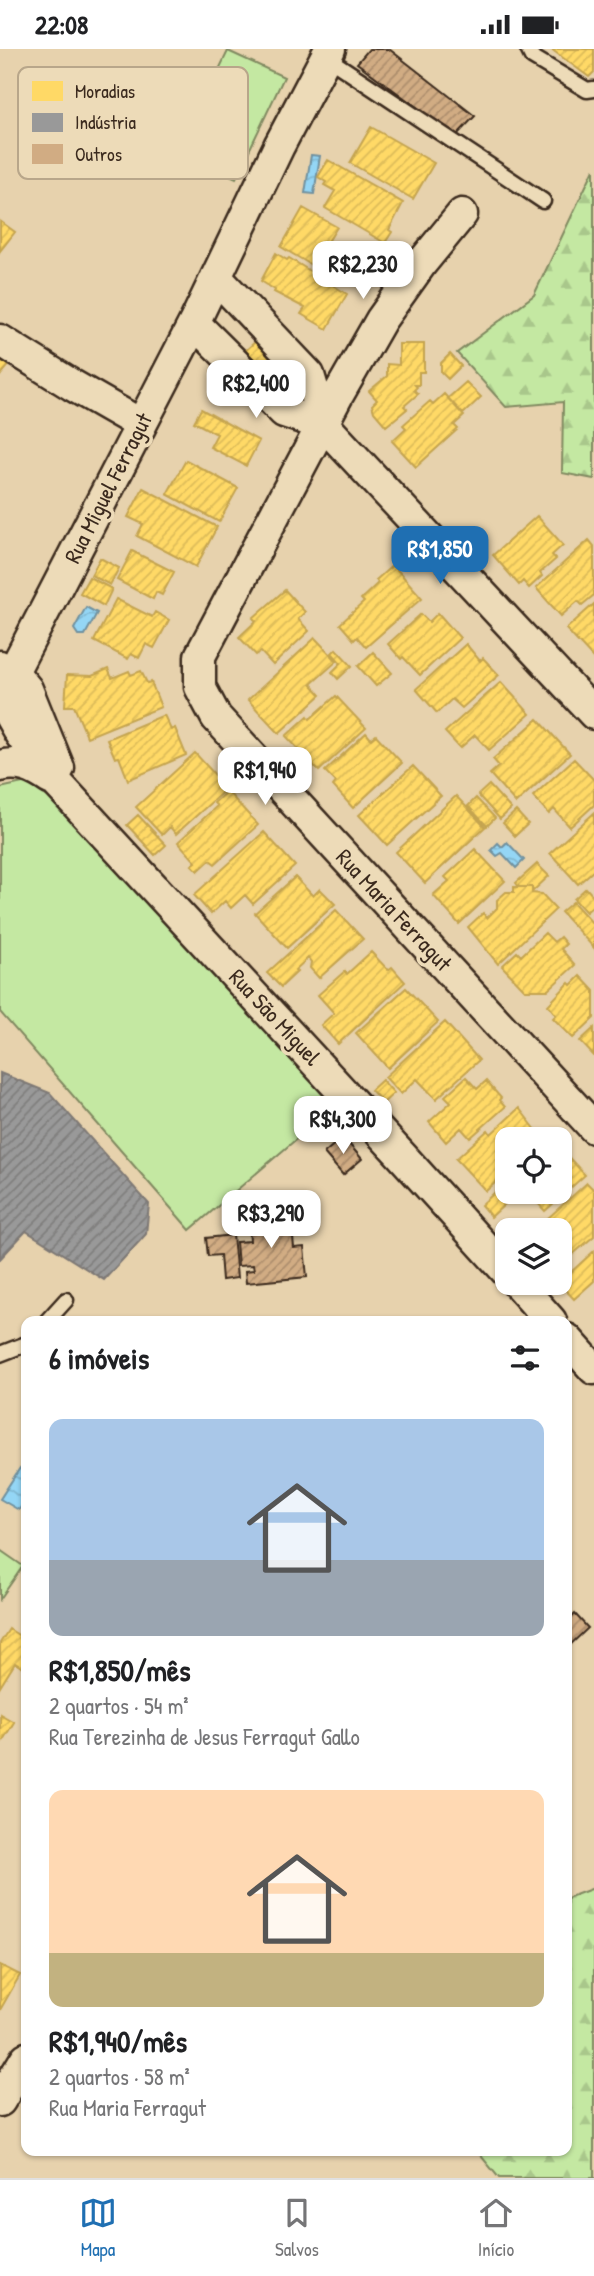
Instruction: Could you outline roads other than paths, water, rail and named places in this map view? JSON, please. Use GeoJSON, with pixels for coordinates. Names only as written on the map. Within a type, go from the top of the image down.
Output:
{"type":"FeatureCollection","features":[{"type":"Feature","properties":{"kind":"street","name":"Rua Miguel Ferragut"},"geometry":{"type":"LineString","coordinates":[[1,701],[7,669],[194,323],[279,146],[328,53]]}},
{"type":"Feature","properties":{"kind":"street","name":"Rua Maria Ferragut"},"geometry":{"type":"LineString","coordinates":[[462,214],[421,264],[381,320],[338,395],[200,656],[200,687],[216,717],[594,1128]]}},
{"type":"Feature","properties":{"kind":"street"},"geometry":{"type":"LineString","coordinates":[[216,277],[309,375],[324,425],[594,713]]}},
{"type":"Feature","properties":{"kind":"street"},"geometry":{"type":"LineString","coordinates":[[194,323],[284,412],[324,425]]}},
{"type":"Feature","properties":{"kind":"street"},"geometry":{"type":"LineString","coordinates":[[0,340],[72,386],[140,424]]}},
{"type":"Feature","properties":{"kind":"street","name":"Rua São Miguel"},"geometry":{"type":"LineString","coordinates":[[7,669],[27,689],[70,794]]}},
{"type":"Feature","properties":{"kind":"street","name":"Rua São Miguel"},"geometry":{"type":"LineString","coordinates":[[1,701],[46,771],[495,1259]]}},
{"type":"Feature","properties":{"kind":"street","name":"Rua São Miguel"},"geometry":{"type":"LineString","coordinates":[[0,766],[12,763],[31,767],[70,794]]}},
{"type":"Feature","properties":{"kind":"street"},"geometry":{"type":"LineString","coordinates":[[528,1295],[547,1316]]}},
{"type":"Feature","properties":{"kind":"street"},"geometry":{"type":"LineString","coordinates":[[572,1345],[594,1369]]}},
{"type":"Feature","properties":{"kind":"street"},"geometry":{"type":"LineString","coordinates":[[0,2101],[21,2066]]}},
{"type":"Feature","properties":{"kind":"lane"},"geometry":{"type":"LineString","coordinates":[[528,49],[533,57],[587,90],[594,89]]}},
{"type":"Feature","properties":{"kind":"lane"},"geometry":{"type":"LineString","coordinates":[[328,53],[543,201]]}},
{"type":"Feature","properties":{"kind":"lane"},"geometry":{"type":"LineString","coordinates":[[52,1316],[66,1300]]}},
{"type":"Feature","properties":{"kind":"lane"},"geometry":{"type":"LineString","coordinates":[[0,1354],[21,1346]]}},
{"type":"Feature","properties":{"kind":"water"},"geometry":{"type":"Polygon","coordinates":[[[311,155],[320,156],[314,194],[305,193],[311,155]]]}},
{"type":"Feature","properties":{"kind":"water"},"geometry":{"type":"Polygon","coordinates":[[[86,607],[97,613],[85,635],[78,635],[74,629],[86,607]]]}},
{"type":"Feature","properties":{"kind":"water"},"geometry":{"type":"Polygon","coordinates":[[[507,842],[524,860],[516,868],[502,853],[497,856],[491,850],[498,843],[502,847],[507,842]]]}},
{"type":"Feature","properties":{"kind":"water"},"geometry":{"type":"Polygon","coordinates":[[[20,1468],[21,1469],[19,1510],[0,1499],[20,1468]]]}}]}
